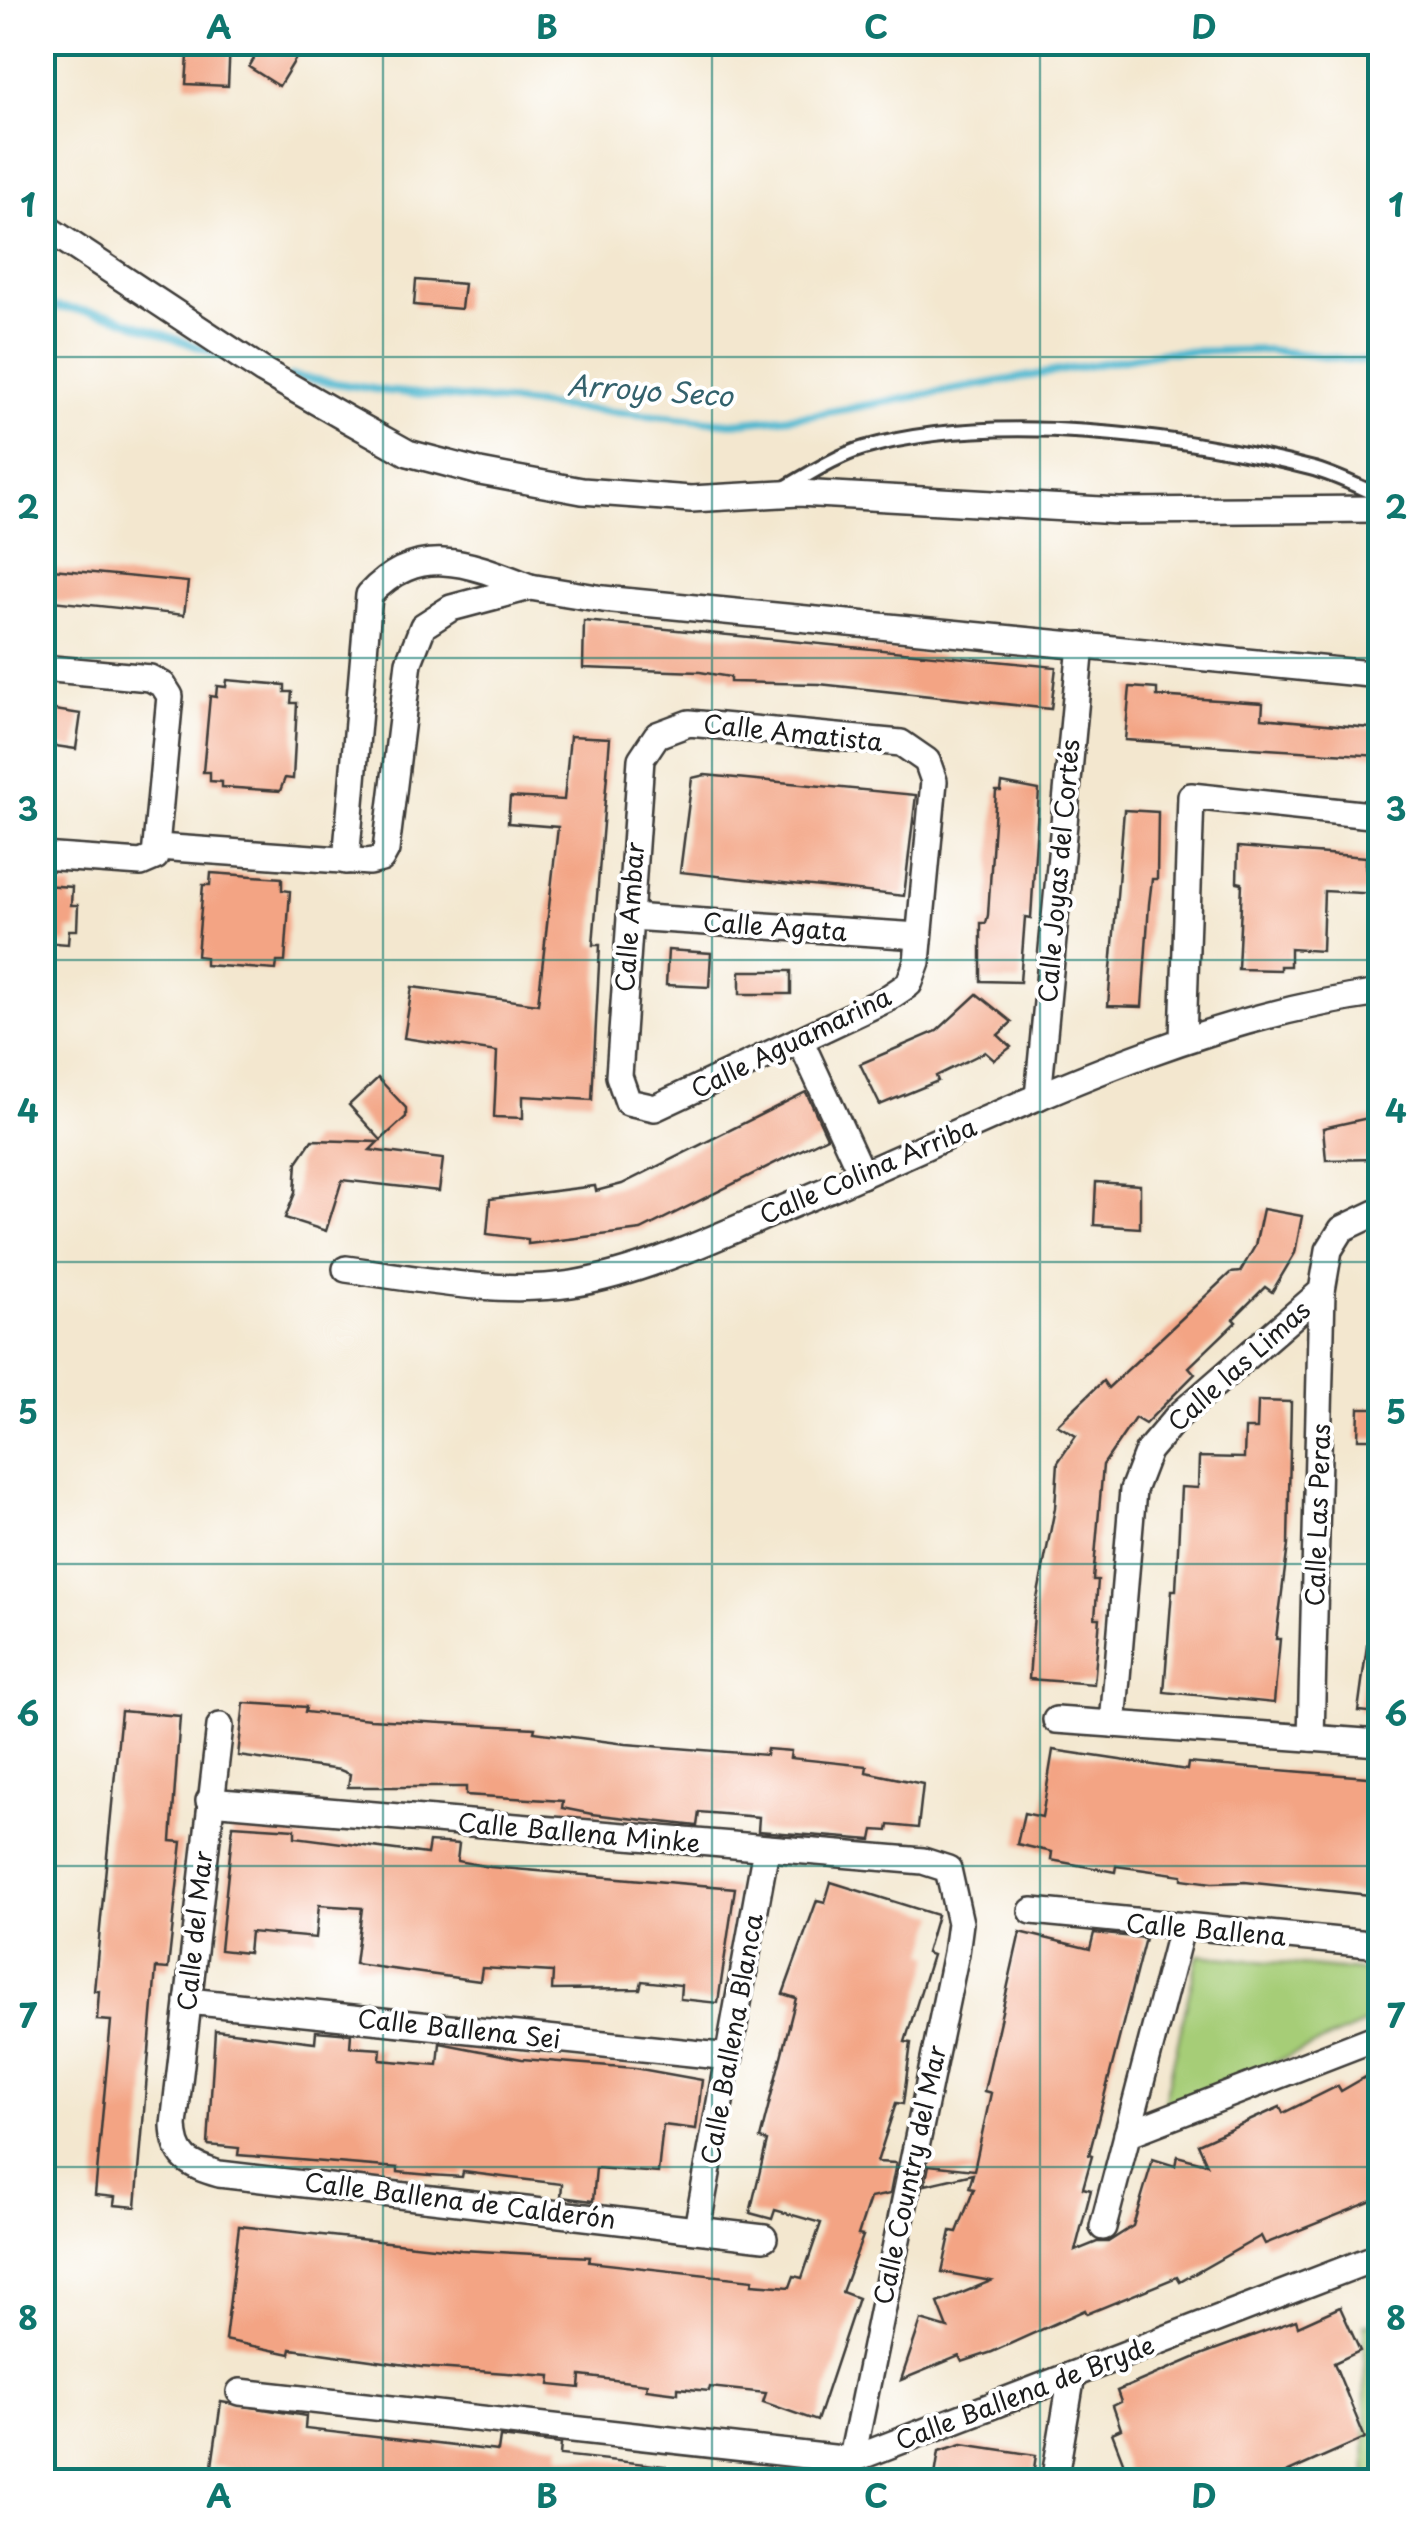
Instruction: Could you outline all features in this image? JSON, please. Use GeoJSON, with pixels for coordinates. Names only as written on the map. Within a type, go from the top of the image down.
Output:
{"type":"FeatureCollection","features":[{"type":"Feature","properties":{"kind":"street"},"geometry":{"type":"LineString","coordinates":[[42,225],[264,371],[408,453],[582,491],[691,499],[799,492],[1119,511],[1380,509]]}},
{"type":"Feature","properties":{"kind":"street"},"geometry":{"type":"LineString","coordinates":[[346,861],[369,594],[387,575],[409,566],[461,560],[530,588],[1380,675]]}},
{"type":"Feature","properties":{"kind":"street"},"geometry":{"type":"LineString","coordinates":[[158,847],[346,861],[381,859],[386,850],[396,738],[409,662],[423,626],[452,608],[530,588]]}},
{"type":"Feature","properties":{"kind":"street","name":"Calle Joyas del Cortés"},"geometry":{"type":"LineString","coordinates":[[1038,1097],[1081,645]]}},
{"type":"Feature","properties":{"kind":"street"},"geometry":{"type":"LineString","coordinates":[[42,668],[150,678],[163,685],[170,696],[154,857],[141,862],[42,856]]}},
{"type":"Feature","properties":{"kind":"street","name":"Calle Amatista"},"geometry":{"type":"LineString","coordinates":[[657,734],[689,722],[882,741],[901,743],[927,761]]}},
{"type":"Feature","properties":{"kind":"street","name":"Calle Ambar"},"geometry":{"type":"LineString","coordinates":[[628,1102],[619,1076],[641,759],[657,734]]}},
{"type":"Feature","properties":{"kind":"street","name":"Calle Aguamarina"},"geometry":{"type":"LineString","coordinates":[[628,1102],[655,1108],[909,984],[919,936],[934,781],[927,761]]}},
{"type":"Feature","properties":{"kind":"street"},"geometry":{"type":"LineString","coordinates":[[1184,1039],[1191,796],[1380,816]]}},
{"type":"Feature","properties":{"kind":"street","name":"Calle Agata"},"geometry":{"type":"LineString","coordinates":[[630,917],[919,936]]}},
{"type":"Feature","properties":{"kind":"street","name":"Calle Colina Arriba"},"geometry":{"type":"LineString","coordinates":[[346,1269],[483,1287],[572,1284],[676,1254],[1038,1097],[1184,1039],[1312,1002],[1380,992]]}},
{"type":"Feature","properties":{"kind":"street"},"geometry":{"type":"LineString","coordinates":[[800,1040],[862,1175]]}},
{"type":"Feature","properties":{"kind":"street","name":"Calle las Limas"},"geometry":{"type":"LineString","coordinates":[[1113,1724],[1132,1490],[1148,1451],[1176,1418],[1322,1291],[1329,1250],[1342,1229],[1370,1212],[1380,1211]]}},
{"type":"Feature","properties":{"kind":"street","name":"Calle Las Peras"},"geometry":{"type":"LineString","coordinates":[[1312,1738],[1322,1291]]}},
{"type":"Feature","properties":{"kind":"street"},"geometry":{"type":"LineString","coordinates":[[1056,1720],[1380,1743]]}},
{"type":"Feature","properties":{"kind":"street","name":"Calle del Mar"},"geometry":{"type":"LineString","coordinates":[[174,2136],[220,1726]]}},
{"type":"Feature","properties":{"kind":"street","name":"Calle Ballena Minke"},"geometry":{"type":"LineString","coordinates":[[209,1801],[922,1860],[948,1870]]}},
{"type":"Feature","properties":{"kind":"street","name":"Calle Ballena Blanca"},"geometry":{"type":"LineString","coordinates":[[697,2229],[766,1849]]}},
{"type":"Feature","properties":{"kind":"street","name":"Calle Country del Mar"},"geometry":{"type":"LineString","coordinates":[[849,2471],[956,1953],[960,1923],[948,1870]]}},
{"type":"Feature","properties":{"kind":"street","name":"Calle Ballena"},"geometry":{"type":"LineString","coordinates":[[1032,1911],[1380,1946]]}},
{"type":"Feature","properties":{"kind":"street"},"geometry":{"type":"LineString","coordinates":[[1103,2227],[1180,1928]]}},
{"type":"Feature","properties":{"kind":"street","name":"Calle Ballena Sei"},"geometry":{"type":"LineString","coordinates":[[188,2002],[730,2058]]}},
{"type":"Feature","properties":{"kind":"street"},"geometry":{"type":"LineString","coordinates":[[1127,2134],[1380,2036]]}},
{"type":"Feature","properties":{"kind":"street","name":"Calle Ballena de Calderón"},"geometry":{"type":"LineString","coordinates":[[174,2136],[177,2152],[192,2166],[219,2174],[764,2238]]}},
{"type":"Feature","properties":{"kind":"street","name":"Calle Ballena de Bryde"},"geometry":{"type":"LineString","coordinates":[[240,2392],[849,2471],[1072,2375],[1380,2256]]}},
{"type":"Feature","properties":{"kind":"street"},"geometry":{"type":"LineString","coordinates":[[1054,2482],[1072,2375]]}},
{"type":"Feature","properties":{"kind":"lane"},"geometry":{"type":"LineString","coordinates":[[772,495],[862,448],[942,434],[1058,431],[1161,441],[1314,468],[1380,496]]}},
{"type":"Feature","properties":{"kind":"green space"},"geometry":{"type":"Polygon","coordinates":[[[1198,1955],[1380,1973],[1380,2017],[1162,2111],[1198,1955]]]}},
{"type":"Feature","properties":{"kind":"green space"},"geometry":{"type":"Polygon","coordinates":[[[1364,2324],[1380,2324],[1380,2481],[1366,2481],[1364,2324]]]}},
{"type":"Feature","properties":{"kind":"building"},"geometry":{"type":"Polygon","coordinates":[[[189,42],[230,42],[228,86],[186,84],[189,42]]]}},
{"type":"Feature","properties":{"kind":"building"},"geometry":{"type":"Polygon","coordinates":[[[263,43],[278,43],[298,55],[279,86],[249,67],[263,43]]]}},
{"type":"Feature","properties":{"kind":"building"},"geometry":{"type":"Polygon","coordinates":[[[416,280],[464,284],[461,309],[414,305],[416,280]]]}},
{"type":"Feature","properties":{"kind":"building"},"geometry":{"type":"Polygon","coordinates":[[[42,568],[188,582],[184,615],[42,600],[42,568]]]}},
{"type":"Feature","properties":{"kind":"building"},"geometry":{"type":"Polygon","coordinates":[[[584,621],[1056,667],[1051,709],[819,684],[730,682],[730,677],[700,672],[583,668],[584,621]]]}},
{"type":"Feature","properties":{"kind":"building"},"geometry":{"type":"Polygon","coordinates":[[[227,680],[285,685],[285,692],[292,692],[291,703],[297,703],[293,779],[285,778],[280,791],[222,787],[222,782],[210,781],[210,772],[203,772],[210,696],[216,697],[217,686],[226,687],[227,680]]]}},
{"type":"Feature","properties":{"kind":"building"},"geometry":{"type":"Polygon","coordinates":[[[1130,687],[1157,689],[1157,696],[1263,703],[1262,718],[1380,729],[1380,756],[1125,740],[1130,687]]]}},
{"type":"Feature","properties":{"kind":"building"},"geometry":{"type":"Polygon","coordinates":[[[42,708],[81,714],[76,749],[42,744],[42,708]]]}},
{"type":"Feature","properties":{"kind":"building"},"geometry":{"type":"Polygon","coordinates":[[[570,736],[610,738],[593,945],[600,945],[592,1100],[523,1096],[523,1118],[494,1117],[497,1052],[404,1038],[412,987],[538,1004],[558,827],[508,823],[510,797],[564,800],[570,736]]]}},
{"type":"Feature","properties":{"kind":"building"},"geometry":{"type":"Polygon","coordinates":[[[705,775],[916,795],[904,896],[680,872],[692,778],[705,775]]]}},
{"type":"Feature","properties":{"kind":"building"},"geometry":{"type":"Polygon","coordinates":[[[1002,783],[1039,790],[1031,918],[1025,917],[1020,982],[981,981],[981,923],[986,923],[988,915],[996,791],[1001,791],[1002,783]]]}},
{"type":"Feature","properties":{"kind":"building"},"geometry":{"type":"Polygon","coordinates":[[[1124,810],[1158,812],[1157,879],[1152,879],[1149,904],[1142,1007],[1108,1006],[1124,810]]]}},
{"type":"Feature","properties":{"kind":"building"},"geometry":{"type":"Polygon","coordinates":[[[1238,847],[1366,857],[1366,872],[1380,873],[1380,894],[1324,891],[1322,951],[1290,949],[1290,966],[1280,966],[1280,970],[1238,969],[1242,883],[1237,882],[1238,847]]]}},
{"type":"Feature","properties":{"kind":"building"},"geometry":{"type":"Polygon","coordinates":[[[211,873],[282,878],[282,890],[290,891],[285,962],[277,962],[276,970],[205,965],[205,957],[197,956],[203,885],[210,885],[211,873]]]}},
{"type":"Feature","properties":{"kind":"building"},"geometry":{"type":"Polygon","coordinates":[[[42,885],[72,887],[71,905],[78,905],[77,930],[69,930],[68,944],[42,942],[42,885]]]}},
{"type":"Feature","properties":{"kind":"building"},"geometry":{"type":"Polygon","coordinates":[[[668,950],[711,953],[709,987],[666,985],[668,950]]]}},
{"type":"Feature","properties":{"kind":"building"},"geometry":{"type":"Polygon","coordinates":[[[740,971],[791,971],[791,994],[740,994],[740,971]]]}},
{"type":"Feature","properties":{"kind":"building"},"geometry":{"type":"Polygon","coordinates":[[[977,994],[1012,1022],[998,1035],[1011,1047],[994,1060],[985,1052],[936,1076],[938,1081],[880,1105],[860,1064],[937,1031],[977,994]]]}},
{"type":"Feature","properties":{"kind":"building"},"geometry":{"type":"Polygon","coordinates":[[[378,1078],[406,1108],[406,1117],[381,1140],[349,1105],[378,1078]]]}},
{"type":"Feature","properties":{"kind":"building"},"geometry":{"type":"Polygon","coordinates":[[[806,1092],[827,1137],[641,1230],[528,1244],[528,1239],[487,1234],[490,1199],[595,1186],[596,1191],[622,1184],[806,1092]]]}},
{"type":"Feature","properties":{"kind":"building"},"geometry":{"type":"Polygon","coordinates":[[[1380,1118],[1377,1159],[1326,1160],[1323,1128],[1380,1118]]]}},
{"type":"Feature","properties":{"kind":"building"},"geometry":{"type":"Polygon","coordinates":[[[312,1140],[378,1142],[370,1150],[443,1159],[439,1191],[342,1180],[326,1231],[285,1218],[295,1193],[297,1162],[312,1140]]]}},
{"type":"Feature","properties":{"kind":"building"},"geometry":{"type":"Polygon","coordinates":[[[1096,1182],[1140,1185],[1140,1228],[1094,1225],[1096,1182]]]}},
{"type":"Feature","properties":{"kind":"building"},"geometry":{"type":"Polygon","coordinates":[[[1263,1209],[1302,1216],[1295,1253],[1272,1292],[1265,1287],[1233,1319],[1236,1322],[1189,1367],[1195,1374],[1145,1424],[1135,1418],[1103,1465],[1093,1580],[1098,1580],[1095,1618],[1100,1618],[1094,1684],[1029,1679],[1034,1614],[1055,1508],[1058,1462],[1076,1436],[1057,1425],[1103,1381],[1108,1388],[1230,1273],[1240,1272],[1255,1246],[1263,1209]]]}},
{"type":"Feature","properties":{"kind":"building"},"geometry":{"type":"Polygon","coordinates":[[[1258,1401],[1291,1402],[1288,1545],[1276,1639],[1280,1639],[1274,1703],[1164,1692],[1172,1590],[1176,1590],[1181,1487],[1198,1488],[1199,1457],[1244,1458],[1245,1429],[1257,1429],[1258,1401]]]}},
{"type":"Feature","properties":{"kind":"building"},"geometry":{"type":"Polygon","coordinates":[[[1359,1408],[1380,1408],[1380,1439],[1358,1439],[1359,1408]]]}},
{"type":"Feature","properties":{"kind":"building"},"geometry":{"type":"Polygon","coordinates":[[[1367,1645],[1380,1646],[1380,1713],[1358,1711],[1367,1645]]]}},
{"type":"Feature","properties":{"kind":"building"},"geometry":{"type":"Polygon","coordinates":[[[244,1703],[306,1707],[305,1712],[370,1719],[535,1728],[534,1732],[626,1744],[766,1755],[767,1749],[791,1751],[790,1758],[867,1766],[866,1772],[923,1784],[918,1828],[889,1825],[888,1831],[874,1830],[872,1840],[758,1831],[759,1817],[699,1812],[697,1826],[592,1814],[562,1808],[563,1801],[466,1795],[466,1787],[348,1787],[350,1774],[340,1770],[238,1756],[244,1703]]]}},
{"type":"Feature","properties":{"kind":"building"},"geometry":{"type":"Polygon","coordinates":[[[121,1711],[180,1716],[171,1841],[182,1842],[168,1969],[156,1968],[136,2207],[114,2205],[115,2197],[95,2195],[111,2021],[97,2020],[99,1991],[94,1991],[121,1711]]]}},
{"type":"Feature","properties":{"kind":"building"},"geometry":{"type":"Polygon","coordinates":[[[1053,1750],[1187,1770],[1188,1763],[1380,1778],[1380,1896],[1245,1882],[1212,1883],[1182,1879],[1182,1875],[1116,1866],[1115,1872],[1051,1860],[1052,1852],[1017,1844],[1024,1813],[1042,1817],[1053,1750]]]}},
{"type":"Feature","properties":{"kind":"building"},"geometry":{"type":"Polygon","coordinates":[[[233,1825],[295,1829],[295,1837],[427,1854],[429,1842],[459,1844],[457,1861],[490,1867],[735,1888],[718,2003],[680,1999],[681,1985],[642,1981],[640,1989],[552,1990],[553,1972],[482,1968],[480,1981],[355,1964],[362,1908],[319,1905],[316,1938],[250,1932],[248,1953],[220,1950],[233,1825]]]}},
{"type":"Feature","properties":{"kind":"building"},"geometry":{"type":"Polygon","coordinates":[[[831,1882],[937,1915],[926,1953],[932,1955],[905,2042],[911,2043],[903,2104],[896,2103],[877,2162],[896,2163],[890,2194],[870,2198],[858,2235],[863,2236],[842,2292],[858,2298],[817,2421],[763,2402],[766,2393],[710,2387],[709,2391],[678,2388],[678,2393],[646,2389],[647,2384],[581,2376],[580,2388],[550,2385],[551,2376],[421,2367],[291,2349],[290,2354],[225,2340],[239,2226],[461,2250],[590,2257],[589,2262],[753,2280],[752,2284],[790,2287],[794,2276],[802,2278],[821,2223],[775,2210],[772,2219],[750,2213],[767,2141],[760,2139],[796,1998],[783,1994],[817,1900],[825,1902],[831,1882]]]}},
{"type":"Feature","properties":{"kind":"building"},"geometry":{"type":"Polygon","coordinates":[[[1020,1932],[1090,1949],[1094,1933],[1145,1938],[1089,2155],[1092,2156],[1083,2188],[1091,2190],[1075,2251],[1108,2242],[1133,2226],[1153,2159],[1175,2166],[1177,2156],[1207,2164],[1198,2144],[1280,2107],[1283,2113],[1338,2086],[1341,2091],[1369,2075],[1371,2079],[1380,2074],[1380,2198],[1265,2244],[1261,2236],[1180,2282],[1177,2277],[1087,2314],[1085,2310],[992,2352],[962,2362],[959,2356],[901,2380],[921,2320],[948,2328],[938,2303],[991,2281],[942,2272],[951,2231],[957,2232],[974,2189],[969,2188],[973,2174],[925,2185],[929,2165],[974,2170],[991,2093],[984,2091],[1020,1932]]]}},
{"type":"Feature","properties":{"kind":"building"},"geometry":{"type":"Polygon","coordinates":[[[215,2030],[315,2042],[316,2031],[351,2034],[350,2047],[381,2049],[380,2060],[438,2065],[440,2043],[522,2059],[635,2068],[702,2080],[696,2129],[663,2125],[658,2173],[596,2168],[593,2201],[561,2197],[562,2184],[463,2172],[462,2177],[430,2175],[398,2172],[398,2168],[238,2155],[239,2148],[208,2145],[215,2030]]]}},
{"type":"Feature","properties":{"kind":"building"},"geometry":{"type":"Polygon","coordinates":[[[1340,2307],[1360,2351],[1334,2363],[1365,2438],[1266,2482],[1131,2482],[1112,2433],[1121,2429],[1113,2406],[1121,2402],[1117,2391],[1203,2354],[1296,2320],[1298,2326],[1340,2307]]]}},
{"type":"Feature","properties":{"kind":"building"},"geometry":{"type":"Polygon","coordinates":[[[221,2402],[306,2416],[305,2429],[498,2451],[500,2437],[561,2444],[560,2455],[665,2466],[664,2482],[309,2482],[238,2474],[239,2470],[212,2466],[221,2402]]]}},
{"type":"Feature","properties":{"kind":"building"},"geometry":{"type":"Polygon","coordinates":[[[962,2444],[1036,2455],[1032,2482],[934,2482],[939,2451],[962,2444]]]}},
{"type":"Feature","properties":{"kind":"waterway","name":"Arroyo Seco"},"geometry":{"type":"LineString","coordinates":[[42,305],[111,315],[220,355]]}},
{"type":"Feature","properties":{"kind":"waterway","name":"Arroyo Seco"},"geometry":{"type":"LineString","coordinates":[[291,376],[386,391],[732,423],[812,415],[1164,352],[1267,350],[1380,363]]}}]}
